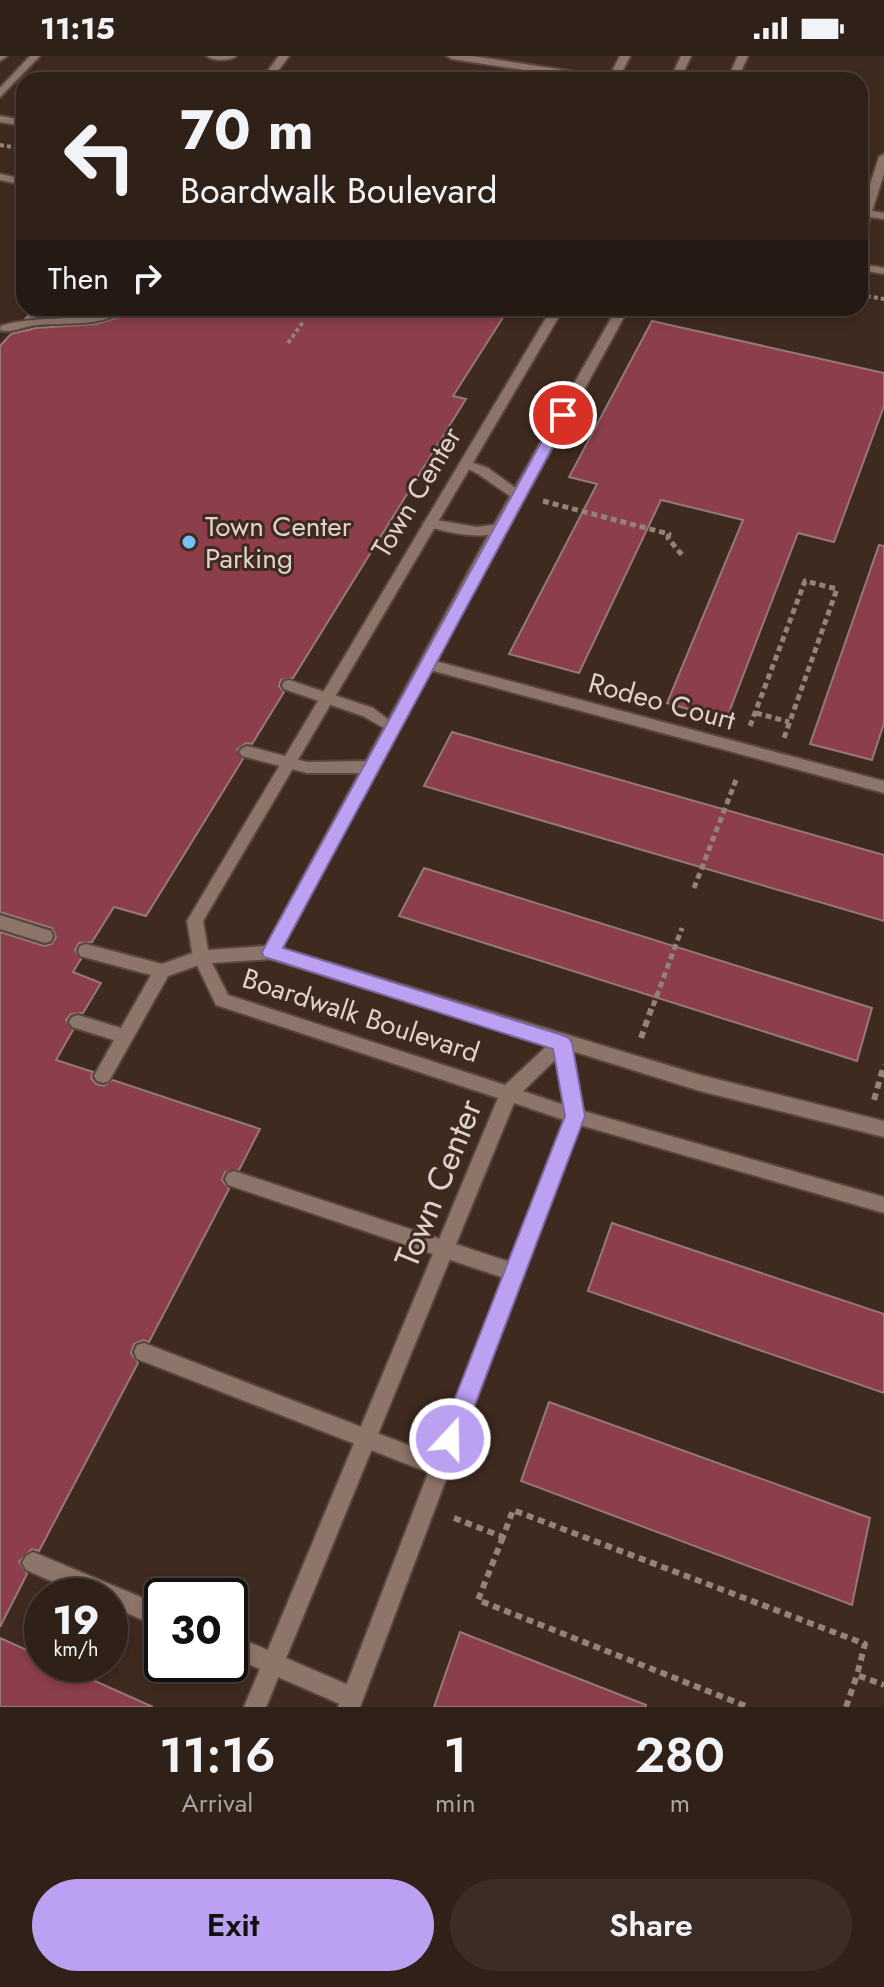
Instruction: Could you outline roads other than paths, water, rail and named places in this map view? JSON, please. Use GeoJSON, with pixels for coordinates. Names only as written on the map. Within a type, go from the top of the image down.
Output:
{"type":"FeatureCollection","features":[{"type":"Feature","properties":{"kind":"street"},"geometry":{"type":"LineString","coordinates":[[20,72],[35,56]]}},
{"type":"Feature","properties":{"kind":"street"},"geometry":{"type":"LineString","coordinates":[[212,56],[231,56]]}},
{"type":"Feature","properties":{"kind":"street"},"geometry":{"type":"LineString","coordinates":[[452,56],[558,72]]}},
{"type":"Feature","properties":{"kind":"street"},"geometry":{"type":"LineString","coordinates":[[0,94],[16,77]]}},
{"type":"Feature","properties":{"kind":"street"},"geometry":{"type":"LineString","coordinates":[[868,207],[884,157]]}},
{"type":"Feature","properties":{"kind":"street"},"geometry":{"type":"LineString","coordinates":[[5,329],[23,321],[79,322],[97,316]]}},
{"type":"Feature","properties":{"kind":"street","name":"Town Center"},"geometry":{"type":"LineString","coordinates":[[201,957],[195,921],[553,316]]}},
{"type":"Feature","properties":{"kind":"street"},"geometry":{"type":"LineString","coordinates":[[271,952],[499,528],[619,316]]}},
{"type":"Feature","properties":{"kind":"street"},"geometry":{"type":"LineString","coordinates":[[465,464],[483,471],[518,495]]}},
{"type":"Feature","properties":{"kind":"street"},"geometry":{"type":"LineString","coordinates":[[430,523],[477,531],[499,528]]}},
{"type":"Feature","properties":{"kind":"street","name":"Rodeo Court"},"geometry":{"type":"LineString","coordinates":[[426,664],[884,787]]}},
{"type":"Feature","properties":{"kind":"street"},"geometry":{"type":"LineString","coordinates":[[289,685],[368,712],[391,727]]}},
{"type":"Feature","properties":{"kind":"street"},"geometry":{"type":"LineString","coordinates":[[247,752],[285,765],[325,771],[369,767]]}},
{"type":"Feature","properties":{"kind":"street"},"geometry":{"type":"LineString","coordinates":[[0,922],[45,936]]}},
{"type":"Feature","properties":{"kind":"street"},"geometry":{"type":"LineString","coordinates":[[86,951],[162,971],[201,957]]}},
{"type":"Feature","properties":{"kind":"street","name":"Boardwalk Boulevard"},"geometry":{"type":"LineString","coordinates":[[884,1129],[700,1083],[271,952],[201,957],[222,1000],[575,1116],[884,1205]]}},
{"type":"Feature","properties":{"kind":"street"},"geometry":{"type":"LineString","coordinates":[[103,1076],[162,971]]}},
{"type":"Feature","properties":{"kind":"street"},"geometry":{"type":"LineString","coordinates":[[78,1022],[126,1037]]}},
{"type":"Feature","properties":{"kind":"street"},"geometry":{"type":"LineString","coordinates":[[248,1653],[350,1702],[575,1116],[562,1043]]}},
{"type":"Feature","properties":{"kind":"street","name":"Town Center"},"geometry":{"type":"LineString","coordinates":[[255,1707],[509,1093],[562,1043]]}},
{"type":"Feature","properties":{"kind":"street"},"geometry":{"type":"LineString","coordinates":[[234,1179],[513,1272]]}},
{"type":"Feature","properties":{"kind":"street"},"geometry":{"type":"LineString","coordinates":[[144,1352],[440,1467]]}},
{"type":"Feature","properties":{"kind":"street"},"geometry":{"type":"LineString","coordinates":[[33,1563],[144,1609]]}},
{"type":"Feature","properties":{"kind":"place","name":"Town Center Parking"},"geometry":{"type":"Point","coordinates":[189,542]}}]}
